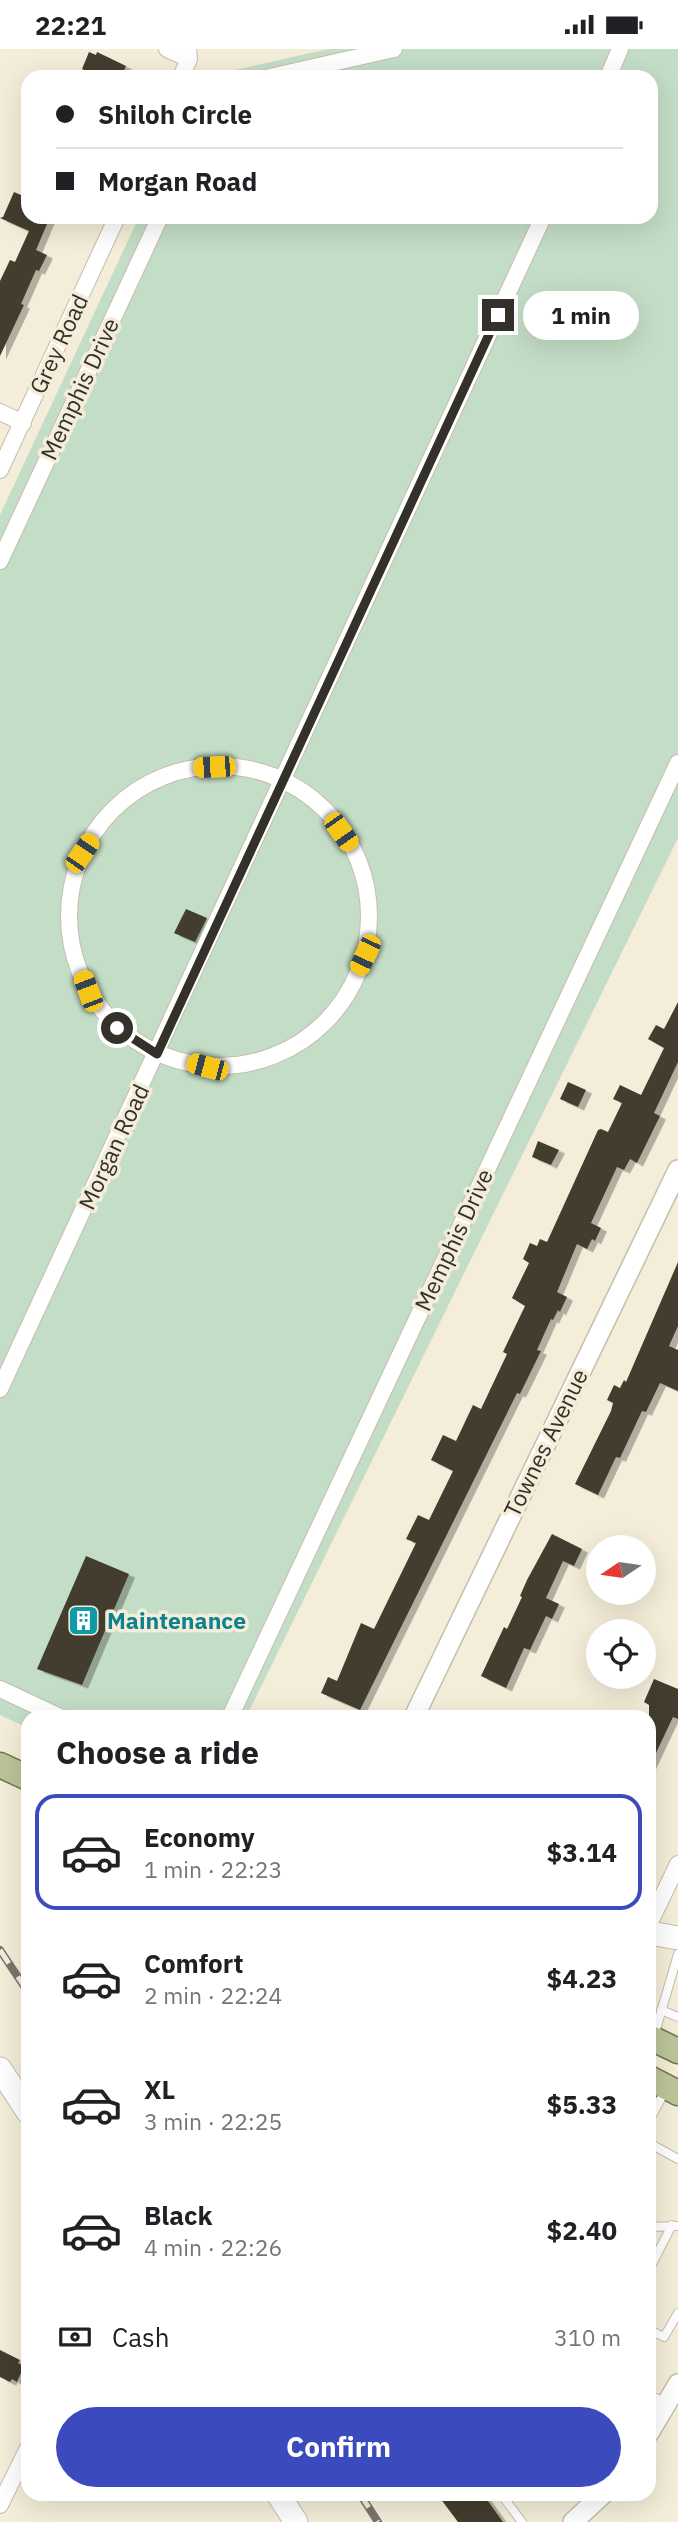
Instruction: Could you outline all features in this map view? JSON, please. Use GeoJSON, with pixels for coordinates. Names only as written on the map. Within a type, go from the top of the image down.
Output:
{"type":"FeatureCollection","features":[{"type":"Feature","properties":{"kind":"main road"},"geometry":{"type":"LineString","coordinates":[[0,1765],[21,1775]]}},
{"type":"Feature","properties":{"kind":"main road"},"geometry":{"type":"LineString","coordinates":[[656,1934],[678,1938]]}},
{"type":"Feature","properties":{"kind":"main road"},"geometry":{"type":"LineString","coordinates":[[656,2040],[678,2051]]}},
{"type":"Feature","properties":{"kind":"main road"},"geometry":{"type":"LineString","coordinates":[[0,2069],[21,2101]]}},
{"type":"Feature","properties":{"kind":"main road"},"geometry":{"type":"LineString","coordinates":[[282,2501],[296,2522]]}},
{"type":"Feature","properties":{"kind":"street"},"geometry":{"type":"LineString","coordinates":[[167,49],[188,54]]}},
{"type":"Feature","properties":{"kind":"street"},"geometry":{"type":"LineString","coordinates":[[302,70],[394,49]]}},
{"type":"Feature","properties":{"kind":"street"},"geometry":{"type":"LineString","coordinates":[[611,70],[620,49]]}},
{"type":"Feature","properties":{"kind":"street","name":"Grey Road"},"geometry":{"type":"LineString","coordinates":[[0,470],[114,224]]}},
{"type":"Feature","properties":{"kind":"street","name":"Memphis Drive"},"geometry":{"type":"LineString","coordinates":[[0,561],[157,224]]}},
{"type":"Feature","properties":{"kind":"street","name":"Morgan Road"},"geometry":{"type":"LineString","coordinates":[[0,1389],[540,224]]}},
{"type":"Feature","properties":{"kind":"street"},"geometry":{"type":"LineString","coordinates":[[0,412],[23,423]]}},
{"type":"Feature","properties":{"kind":"street","name":"Memphis Drive"},"geometry":{"type":"LineString","coordinates":[[233,1710],[678,763]]}},
{"type":"Feature","properties":{"kind":"street"},"geometry":{"type":"LineString","coordinates":[[238,766],[284,780],[326,810],[355,853],[369,904],[365,955],[343,1003],[306,1040],[259,1062],[207,1067],[157,1054],[117,1028],[88,991],[71,946],[69,898],[82,853],[108,813],[146,784],[191,768],[238,766]]}},
{"type":"Feature","properties":{"kind":"street","name":"Townes Avenue"},"geometry":{"type":"LineString","coordinates":[[417,1710],[678,1170]]}},
{"type":"Feature","properties":{"kind":"street"},"geometry":{"type":"LineString","coordinates":[[0,1689],[45,1710]]}},
{"type":"Feature","properties":{"kind":"street"},"geometry":{"type":"LineString","coordinates":[[656,1910],[678,1864]]}},
{"type":"Feature","properties":{"kind":"street"},"geometry":{"type":"LineString","coordinates":[[658,2399],[678,2384]]}},
{"type":"Feature","properties":{"kind":"street"},"geometry":{"type":"LineString","coordinates":[[0,2505],[21,2462]]}},
{"type":"Feature","properties":{"kind":"street"},"geometry":{"type":"LineString","coordinates":[[573,2522],[596,2501]]}},
{"type":"Feature","properties":{"kind":"lane"},"geometry":{"type":"LineString","coordinates":[[656,2024],[676,1970],[678,1954]]}},
{"type":"Feature","properties":{"kind":"lane"},"geometry":{"type":"LineString","coordinates":[[661,2010],[678,2017]]}},
{"type":"Feature","properties":{"kind":"lane"},"geometry":{"type":"LineString","coordinates":[[656,2105],[665,2086]]}},
{"type":"Feature","properties":{"kind":"lane"},"geometry":{"type":"LineString","coordinates":[[656,2147],[678,2159]]}},
{"type":"Feature","properties":{"kind":"lane"},"geometry":{"type":"LineString","coordinates":[[656,2226],[675,2225]]}},
{"type":"Feature","properties":{"kind":"lane"},"geometry":{"type":"LineString","coordinates":[[656,2258],[675,2225]]}},
{"type":"Feature","properties":{"kind":"lane"},"geometry":{"type":"LineString","coordinates":[[656,2333],[664,2337],[678,2313]]}},
{"type":"Feature","properties":{"kind":"lane"},"geometry":{"type":"LineString","coordinates":[[506,2501],[522,2522]]}},
{"type":"Feature","properties":{"kind":"green space"},"geometry":{"type":"Polygon","coordinates":[[[328,49],[678,49],[678,838],[249,1710],[21,1710],[21,1725],[0,1715],[0,515],[136,224],[658,224],[658,70],[235,70],[328,49]]]}},
{"type":"Feature","properties":{"kind":"building"},"geometry":{"type":"Polygon","coordinates":[[[89,52],[96,55],[97,52],[126,66],[124,70],[82,69],[89,52]]]}},
{"type":"Feature","properties":{"kind":"building"},"geometry":{"type":"Polygon","coordinates":[[[14,192],[21,195],[21,224],[47,224],[36,250],[47,255],[39,271],[36,270],[21,304],[24,305],[0,356],[0,281],[10,260],[15,262],[29,231],[0,218],[3,217],[14,192]]]}},
{"type":"Feature","properties":{"kind":"building"},"geometry":{"type":"Polygon","coordinates":[[[186,909],[207,918],[195,942],[174,933],[186,909]]]}},
{"type":"Feature","properties":{"kind":"building"},"geometry":{"type":"Polygon","coordinates":[[[678,1002],[678,1062],[654,1113],[660,1116],[637,1163],[630,1159],[624,1170],[617,1167],[591,1223],[601,1228],[595,1241],[592,1239],[587,1249],[577,1244],[557,1292],[567,1297],[560,1312],[558,1310],[553,1320],[551,1319],[537,1350],[541,1351],[520,1394],[517,1393],[360,1710],[321,1693],[328,1677],[337,1681],[361,1623],[374,1629],[416,1543],[406,1539],[418,1515],[429,1520],[453,1471],[431,1460],[443,1435],[456,1441],[473,1405],[481,1409],[507,1354],[503,1352],[525,1306],[512,1298],[529,1263],[523,1259],[530,1243],[537,1246],[540,1239],[547,1242],[598,1130],[608,1132],[622,1103],[613,1099],[620,1085],[641,1095],[664,1048],[648,1039],[656,1025],[664,1029],[678,1002]]]}},
{"type":"Feature","properties":{"kind":"building"},"geometry":{"type":"Polygon","coordinates":[[[568,1082],[586,1090],[578,1107],[560,1099],[568,1082]]]}},
{"type":"Feature","properties":{"kind":"building"},"geometry":{"type":"Polygon","coordinates":[[[538,1141],[559,1150],[551,1165],[532,1157],[538,1141]]]}},
{"type":"Feature","properties":{"kind":"building"},"geometry":{"type":"Polygon","coordinates":[[[678,1262],[678,1326],[669,1346],[678,1350],[678,1391],[660,1383],[646,1412],[642,1411],[620,1458],[616,1457],[598,1495],[575,1484],[611,1411],[613,1403],[607,1400],[614,1385],[620,1388],[624,1380],[626,1382],[678,1262]]]}},
{"type":"Feature","properties":{"kind":"building"},"geometry":{"type":"Polygon","coordinates":[[[552,1534],[582,1549],[574,1566],[563,1561],[546,1598],[559,1604],[552,1619],[546,1616],[530,1650],[524,1648],[506,1688],[481,1676],[504,1627],[507,1629],[527,1580],[552,1534]]]}},
{"type":"Feature","properties":{"kind":"building","name":"Maintenance"},"geometry":{"type":"Polygon","coordinates":[[[86,1556],[129,1574],[82,1685],[37,1669],[86,1556]]]}},
{"type":"Feature","properties":{"kind":"building"},"geometry":{"type":"Polygon","coordinates":[[[656,1680],[678,1689],[678,1719],[673,1717],[656,1753],[656,1710],[649,1710],[649,1705],[644,1702],[650,1689],[656,1689],[656,1680]]]}},
{"type":"Feature","properties":{"kind":"building"},"geometry":{"type":"Polygon","coordinates":[[[0,2350],[20,2360],[18,2363],[21,2364],[21,2373],[17,2382],[0,2377],[0,2350]]]}},
{"type":"Feature","properties":{"kind":"building"},"geometry":{"type":"Polygon","coordinates":[[[442,2501],[488,2501],[503,2522],[458,2522],[442,2501]]]}},
{"type":"Feature","properties":{"kind":"railway"},"geometry":{"type":"LineString","coordinates":[[0,1950],[21,1982]]}},
{"type":"Feature","properties":{"kind":"railway"},"geometry":{"type":"LineString","coordinates":[[364,2501],[378,2522]]}},
{"type":"Feature","properties":{"kind":"place","name":"Maintenance"},"geometry":{"type":"Point","coordinates":[84,1621]}},
{"type":"Feature","properties":{"kind":"route"},"geometry":{"type":"LineString","coordinates":[[117,1028],[157,1054],[498,315]]}}]}
